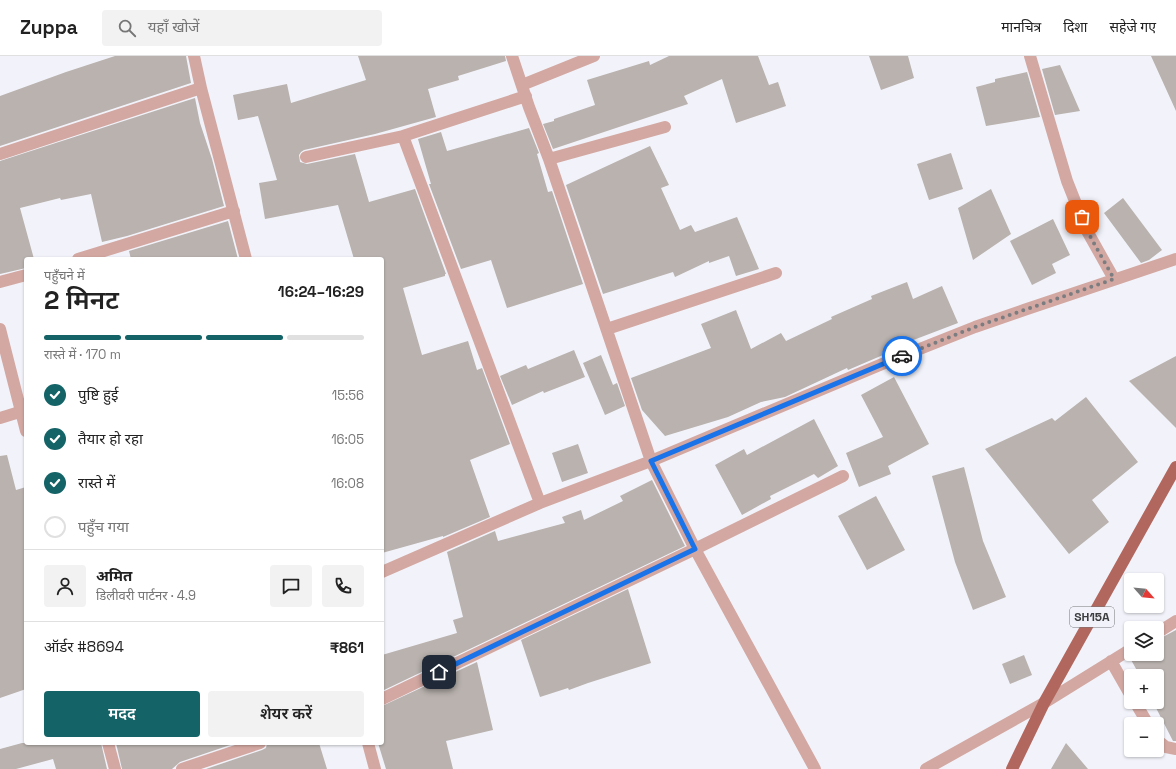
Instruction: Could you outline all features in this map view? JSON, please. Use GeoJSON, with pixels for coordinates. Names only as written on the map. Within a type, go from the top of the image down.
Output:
{"type":"FeatureCollection","features":[{"type":"Feature","properties":{"kind":"main road","name":"SH15A"},"geometry":{"type":"LineString","coordinates":[[1012,769],[1044,703],[1176,467]]}},
{"type":"Feature","properties":{"kind":"street"},"geometry":{"type":"LineString","coordinates":[[194,56],[246,257]]}},
{"type":"Feature","properties":{"kind":"street"},"geometry":{"type":"LineString","coordinates":[[512,56],[549,159],[651,461],[695,549],[815,769]]}},
{"type":"Feature","properties":{"kind":"street"},"geometry":{"type":"LineString","coordinates":[[306,157],[404,136],[524,90],[594,56]]}},
{"type":"Feature","properties":{"kind":"street"},"geometry":{"type":"LineString","coordinates":[[1030,56],[1067,181],[1086,229],[1114,279]]}},
{"type":"Feature","properties":{"kind":"street"},"geometry":{"type":"LineString","coordinates":[[0,154],[201,88]]}},
{"type":"Feature","properties":{"kind":"street"},"geometry":{"type":"LineString","coordinates":[[549,159],[665,127]]}},
{"type":"Feature","properties":{"kind":"street"},"geometry":{"type":"LineString","coordinates":[[404,136],[540,503]]}},
{"type":"Feature","properties":{"kind":"street"},"geometry":{"type":"LineString","coordinates":[[84,257],[234,211]]}},
{"type":"Feature","properties":{"kind":"street"},"geometry":{"type":"LineString","coordinates":[[384,571],[540,503],[651,461],[887,362],[975,327],[1114,279],[1176,260]]}},
{"type":"Feature","properties":{"kind":"street"},"geometry":{"type":"LineString","coordinates":[[607,329],[776,273]]}},
{"type":"Feature","properties":{"kind":"street"},"geometry":{"type":"LineString","coordinates":[[0,282],[24,276]]}},
{"type":"Feature","properties":{"kind":"street"},"geometry":{"type":"LineString","coordinates":[[0,329],[23,411],[0,418]]}},
{"type":"Feature","properties":{"kind":"street"},"geometry":{"type":"LineString","coordinates":[[384,698],[695,549],[843,476]]}},
{"type":"Feature","properties":{"kind":"street"},"geometry":{"type":"LineString","coordinates":[[1164,629],[1176,622]]}},
{"type":"Feature","properties":{"kind":"street"},"geometry":{"type":"LineString","coordinates":[[926,769],[1044,703],[1124,653]]}},
{"type":"Feature","properties":{"kind":"street"},"geometry":{"type":"LineString","coordinates":[[1111,661],[1124,684]]}},
{"type":"Feature","properties":{"kind":"street"},"geometry":{"type":"LineString","coordinates":[[109,745],[115,769]]}},
{"type":"Feature","properties":{"kind":"street"},"geometry":{"type":"LineString","coordinates":[[182,769],[254,745]]}},
{"type":"Feature","properties":{"kind":"street"},"geometry":{"type":"LineString","coordinates":[[369,745],[375,769]]}},
{"type":"Feature","properties":{"kind":"street"},"geometry":{"type":"LineString","coordinates":[[1164,746],[1166,748],[1176,749]]}},
{"type":"Feature","properties":{"kind":"building"},"geometry":{"type":"Polygon","coordinates":[[[115,56],[186,56],[191,83],[0,146],[0,96],[115,56]]]}},
{"type":"Feature","properties":{"kind":"building"},"geometry":{"type":"Polygon","coordinates":[[[358,56],[505,56],[506,61],[458,76],[459,80],[428,89],[436,117],[375,134],[304,150],[299,155],[300,162],[307,164],[355,154],[369,202],[415,189],[446,274],[445,276],[403,288],[422,355],[468,341],[477,370],[482,368],[510,444],[470,460],[490,517],[443,537],[384,552],[384,257],[353,257],[338,205],[265,219],[259,183],[277,180],[258,116],[238,120],[233,95],[287,84],[291,103],[366,80],[358,56]]]}},
{"type":"Feature","properties":{"kind":"building"},"geometry":{"type":"Polygon","coordinates":[[[669,56],[758,56],[769,85],[778,82],[786,106],[736,123],[722,79],[684,96],[688,104],[553,149],[543,124],[595,105],[587,80],[649,61],[650,65],[669,56]]]}},
{"type":"Feature","properties":{"kind":"building"},"geometry":{"type":"Polygon","coordinates":[[[869,56],[908,56],[914,78],[881,90],[869,56]]]}},
{"type":"Feature","properties":{"kind":"building"},"geometry":{"type":"Polygon","coordinates":[[[1151,56],[1176,56],[1176,111],[1151,56]]]}},
{"type":"Feature","properties":{"kind":"building"},"geometry":{"type":"Polygon","coordinates":[[[1060,65],[1080,111],[1055,115],[1042,69],[1060,65]]]}},
{"type":"Feature","properties":{"kind":"building"},"geometry":{"type":"Polygon","coordinates":[[[1027,72],[1040,117],[986,126],[976,87],[995,82],[995,79],[1027,72]]]}},
{"type":"Feature","properties":{"kind":"building"},"geometry":{"type":"Polygon","coordinates":[[[195,98],[200,123],[212,159],[224,206],[127,236],[102,242],[91,194],[61,200],[60,198],[20,208],[33,257],[24,257],[24,268],[0,274],[0,161],[195,98]]]}},
{"type":"Feature","properties":{"kind":"building"},"geometry":{"type":"Polygon","coordinates":[[[529,128],[539,153],[537,154],[548,192],[552,191],[583,284],[507,308],[491,260],[461,269],[429,184],[431,184],[418,139],[441,132],[447,151],[529,128]]]}},
{"type":"Feature","properties":{"kind":"building"},"geometry":{"type":"Polygon","coordinates":[[[650,146],[669,185],[661,188],[680,230],[691,225],[695,232],[737,217],[759,269],[736,276],[729,256],[709,263],[709,261],[675,277],[673,272],[603,294],[566,185],[650,146]]]}},
{"type":"Feature","properties":{"kind":"building"},"geometry":{"type":"Polygon","coordinates":[[[951,153],[963,189],[929,200],[917,164],[951,153]]]}},
{"type":"Feature","properties":{"kind":"building"},"geometry":{"type":"Polygon","coordinates":[[[991,189],[1011,234],[973,260],[958,208],[991,189]]]}},
{"type":"Feature","properties":{"kind":"building"},"geometry":{"type":"Polygon","coordinates":[[[1123,198],[1162,250],[1149,260],[1141,263],[1104,213],[1123,198]]]}},
{"type":"Feature","properties":{"kind":"building"},"geometry":{"type":"Polygon","coordinates":[[[1053,219],[1070,255],[1052,264],[1056,273],[1032,285],[1010,241],[1053,219]]]}},
{"type":"Feature","properties":{"kind":"building"},"geometry":{"type":"Polygon","coordinates":[[[228,221],[237,257],[130,257],[129,251],[228,221]]]}},
{"type":"Feature","properties":{"kind":"building"},"geometry":{"type":"Polygon","coordinates":[[[907,282],[913,299],[942,286],[958,323],[882,352],[883,355],[848,370],[847,368],[785,397],[761,402],[728,417],[665,436],[642,410],[631,378],[711,348],[701,324],[736,310],[751,349],[781,333],[786,341],[832,319],[831,317],[872,299],[871,296],[907,282]]]}},
{"type":"Feature","properties":{"kind":"building"},"geometry":{"type":"Polygon","coordinates":[[[574,350],[585,377],[544,393],[543,391],[512,405],[500,376],[526,365],[528,369],[574,350]]]}},
{"type":"Feature","properties":{"kind":"building"},"geometry":{"type":"Polygon","coordinates":[[[601,355],[613,385],[617,383],[625,406],[605,415],[583,363],[601,355]]]}},
{"type":"Feature","properties":{"kind":"building"},"geometry":{"type":"Polygon","coordinates":[[[1176,356],[1176,428],[1129,381],[1176,356]]]}},
{"type":"Feature","properties":{"kind":"building"},"geometry":{"type":"Polygon","coordinates":[[[894,377],[929,444],[888,466],[891,474],[859,487],[846,453],[883,437],[861,395],[894,377]]]}},
{"type":"Feature","properties":{"kind":"building"},"geometry":{"type":"Polygon","coordinates":[[[1086,397],[1138,462],[1092,500],[1109,522],[1069,554],[985,449],[1052,418],[1055,421],[1086,397]]]}},
{"type":"Feature","properties":{"kind":"building"},"geometry":{"type":"Polygon","coordinates":[[[814,419],[838,466],[818,478],[814,474],[770,496],[771,499],[742,515],[715,465],[744,449],[747,455],[814,419]]]}},
{"type":"Feature","properties":{"kind":"building"},"geometry":{"type":"Polygon","coordinates":[[[578,444],[588,473],[562,482],[552,453],[578,444]]]}},
{"type":"Feature","properties":{"kind":"building"},"geometry":{"type":"Polygon","coordinates":[[[7,455],[16,490],[24,488],[24,690],[0,698],[0,456],[7,455]]]}},
{"type":"Feature","properties":{"kind":"building"},"geometry":{"type":"Polygon","coordinates":[[[964,467],[983,541],[1006,597],[973,610],[955,562],[932,476],[964,467]]]}},
{"type":"Feature","properties":{"kind":"building"},"geometry":{"type":"Polygon","coordinates":[[[652,480],[685,546],[384,690],[384,654],[457,633],[453,620],[463,617],[447,552],[495,531],[498,541],[565,523],[562,517],[581,510],[584,520],[623,501],[620,496],[652,480]]]}},
{"type":"Feature","properties":{"kind":"building"},"geometry":{"type":"Polygon","coordinates":[[[876,496],[905,550],[867,570],[838,516],[876,496]]]}},
{"type":"Feature","properties":{"kind":"building"},"geometry":{"type":"Polygon","coordinates":[[[628,589],[651,663],[569,690],[568,688],[540,697],[521,640],[628,589]]]}},
{"type":"Feature","properties":{"kind":"building"},"geometry":{"type":"Polygon","coordinates":[[[1176,630],[1176,741],[1173,741],[1164,723],[1164,717],[1161,717],[1157,709],[1164,709],[1164,669],[1136,669],[1132,661],[1164,661],[1164,636],[1176,630]]]}},
{"type":"Feature","properties":{"kind":"building"},"geometry":{"type":"Polygon","coordinates":[[[1024,655],[1032,675],[1010,684],[1002,664],[1024,655]]]}},
{"type":"Feature","properties":{"kind":"building"},"geometry":{"type":"Polygon","coordinates":[[[477,662],[493,730],[446,741],[453,769],[386,769],[379,745],[384,745],[384,705],[477,662]]]}},
{"type":"Feature","properties":{"kind":"building"},"geometry":{"type":"Polygon","coordinates":[[[22,743],[24,743],[24,745],[101,745],[107,769],[56,769],[53,759],[16,769],[0,769],[0,749],[22,743]]]}},
{"type":"Feature","properties":{"kind":"building"},"geometry":{"type":"Polygon","coordinates":[[[1066,743],[1088,769],[1051,769],[1066,743]]]}},
{"type":"Feature","properties":{"kind":"building"},"geometry":{"type":"Polygon","coordinates":[[[116,745],[230,745],[180,762],[172,769],[122,769],[116,745]]]}},
{"type":"Feature","properties":{"kind":"building"},"geometry":{"type":"Polygon","coordinates":[[[267,745],[320,745],[327,769],[206,769],[266,748],[267,745]]]}},
{"type":"Feature","properties":{"kind":"way so far"},"geometry":{"type":"LineString","coordinates":[[902,356],[975,327],[1114,279],[1086,229],[1082,217]]}},
{"type":"Feature","properties":{"kind":"route"},"geometry":{"type":"LineString","coordinates":[[439,672],[695,549],[651,461],[902,356]]}}]}
